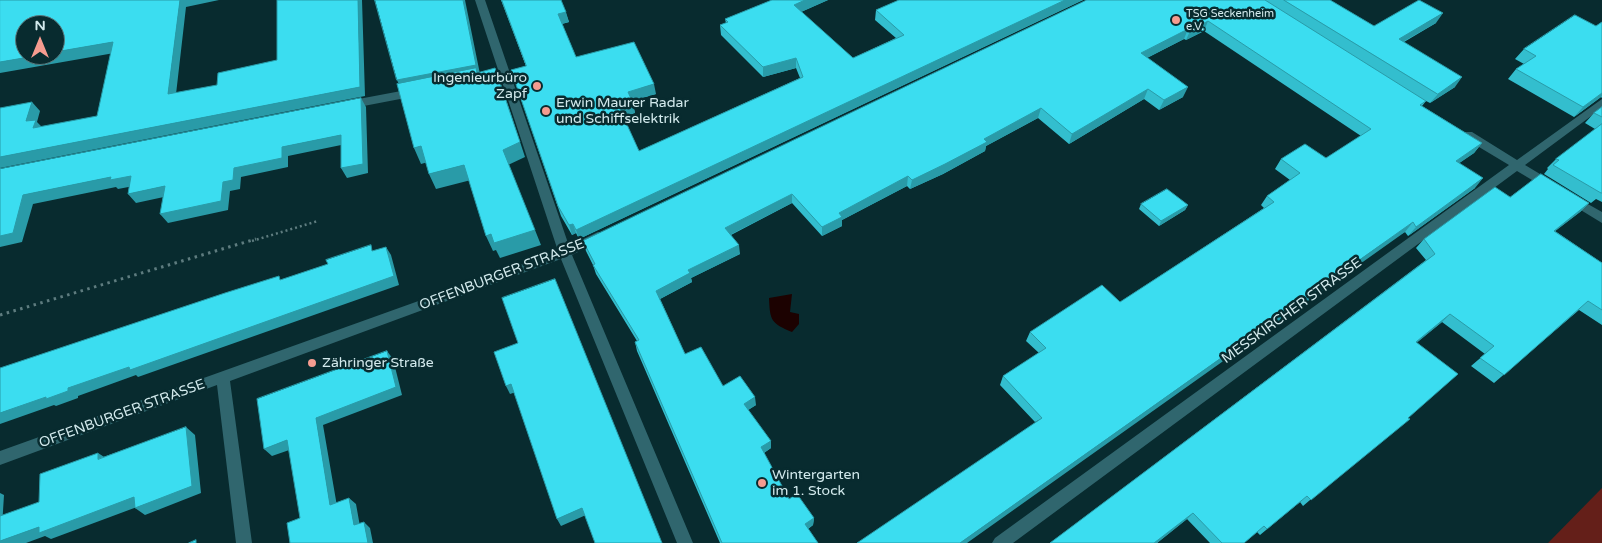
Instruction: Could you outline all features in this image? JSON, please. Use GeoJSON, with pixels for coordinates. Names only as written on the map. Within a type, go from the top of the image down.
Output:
{"type":"FeatureCollection","features":[{"type":"Feature","properties":{"kind":"street"},"geometry":{"type":"LineString","coordinates":[[480,0],[501,75],[565,253],[685,543]]}},
{"type":"Feature","properties":{"kind":"street"},"geometry":{"type":"LineString","coordinates":[[338,107],[425,90]]}},
{"type":"Feature","properties":{"kind":"street","name":"MESSKIRCHER STRASSE"},"geometry":{"type":"LineString","coordinates":[[1000,543],[1602,103]]}},
{"type":"Feature","properties":{"kind":"street"},"geometry":{"type":"LineString","coordinates":[[1459,129],[1602,218]]}},
{"type":"Feature","properties":{"kind":"street","name":"OFFENBURGER STRASSE"},"geometry":{"type":"LineString","coordinates":[[0,458],[565,253],[610,232]]}},
{"type":"Feature","properties":{"kind":"street"},"geometry":{"type":"LineString","coordinates":[[223,378],[244,543]]}},
{"type":"Feature","properties":{"kind":"path"},"geometry":{"type":"LineString","coordinates":[[0,314],[318,221]]}},
{"type":"Feature","properties":{"kind":"shaded area"},"geometry":{"type":"Polygon","coordinates":[[[792,294],[790,312],[799,314],[799,324],[792,332],[773,320],[770,312],[769,298],[792,294]]]}},
{"type":"Feature","properties":{"kind":"shaded area"},"geometry":{"type":"Polygon","coordinates":[[[1602,488],[1602,543],[1548,543],[1602,488]]]}},
{"type":"Feature","properties":{"kind":"building"},"geometry":{"type":"Polygon","coordinates":[[[0,0],[180,0],[168,94],[217,85],[218,73],[277,60],[277,0],[358,0],[360,87],[0,157],[0,108],[32,102],[26,121],[36,120],[33,128],[97,116],[113,42],[65,50],[65,15],[15,15],[15,59],[0,62],[0,0]]]}},
{"type":"Feature","properties":{"kind":"building"},"geometry":{"type":"Polygon","coordinates":[[[375,0],[463,0],[476,65],[397,80],[375,0]]]}},
{"type":"Feature","properties":{"kind":"building"},"geometry":{"type":"Polygon","coordinates":[[[502,0],[561,0],[566,12],[558,14],[576,57],[634,42],[654,84],[628,92],[633,103],[619,107],[639,151],[803,77],[796,58],[763,67],[720,25],[728,22],[725,19],[772,0],[805,0],[794,5],[853,58],[904,35],[876,10],[899,0],[1065,0],[576,230],[573,224],[569,225],[558,206],[511,70],[526,66],[502,0]]]}},
{"type":"Feature","properties":{"kind":"building"},"geometry":{"type":"Polygon","coordinates":[[[1087,0],[1265,0],[1426,101],[1420,105],[1482,143],[1456,161],[1483,178],[1416,227],[1413,222],[960,543],[857,543],[1042,418],[1003,376],[1046,348],[1030,332],[1102,285],[1120,302],[1274,202],[1267,196],[1300,173],[1281,159],[1305,144],[1326,158],[1371,129],[1208,21],[1141,53],[1188,87],[1164,100],[1148,89],[1072,134],[1041,108],[984,139],[987,142],[945,164],[912,180],[908,176],[839,213],[842,217],[822,227],[792,194],[725,228],[739,245],[688,270],[690,273],[656,291],[685,354],[701,347],[723,386],[740,376],[755,397],[744,404],[771,441],[761,447],[789,499],[797,494],[814,518],[805,524],[818,543],[722,543],[635,342],[639,340],[593,265],[595,264],[583,241],[1087,0]]]}},
{"type":"Feature","properties":{"kind":"building"},"geometry":{"type":"Polygon","coordinates":[[[1284,0],[1330,0],[1374,26],[1419,0],[1443,13],[1399,39],[1462,77],[1438,94],[1284,0]]]}},
{"type":"Feature","properties":{"kind":"building"},"geometry":{"type":"Polygon","coordinates":[[[1575,15],[1596,26],[1602,22],[1602,93],[1583,107],[1516,69],[1536,56],[1524,49],[1575,15]]]}},
{"type":"Feature","properties":{"kind":"building"},"geometry":{"type":"Polygon","coordinates":[[[476,68],[477,73],[495,68],[520,142],[503,150],[535,230],[494,243],[491,234],[486,236],[464,165],[429,174],[421,146],[414,148],[397,84],[476,68]]]}},
{"type":"Feature","properties":{"kind":"building"},"geometry":{"type":"Polygon","coordinates":[[[361,98],[363,164],[341,168],[341,135],[282,147],[282,158],[234,168],[233,180],[223,182],[221,201],[160,214],[165,186],[128,194],[131,176],[110,180],[111,177],[23,195],[13,233],[0,236],[0,169],[361,98]]]}},
{"type":"Feature","properties":{"kind":"building"},"geometry":{"type":"Polygon","coordinates":[[[1602,107],[1602,117],[1594,113],[1602,107]]]}},
{"type":"Feature","properties":{"kind":"building"},"geometry":{"type":"Polygon","coordinates":[[[1602,124],[1601,193],[1553,165],[1559,160],[1556,159],[1602,124]]]}},
{"type":"Feature","properties":{"kind":"building"},"geometry":{"type":"Polygon","coordinates":[[[1541,174],[1589,203],[1554,231],[1602,263],[1602,310],[1588,301],[1504,375],[1480,358],[1494,346],[1450,314],[1416,342],[1458,374],[1408,418],[1410,419],[1311,500],[1307,496],[1267,529],[1264,526],[1244,543],[1222,543],[1193,513],[1154,543],[1050,543],[1435,254],[1424,239],[1495,187],[1510,197],[1541,174]]]}},
{"type":"Feature","properties":{"kind":"building"},"geometry":{"type":"Polygon","coordinates":[[[1167,189],[1188,205],[1161,221],[1141,204],[1167,189]]]}},
{"type":"Feature","properties":{"kind":"building"},"geometry":{"type":"Polygon","coordinates":[[[371,245],[372,251],[386,247],[394,276],[130,370],[129,367],[68,388],[68,391],[46,399],[46,397],[0,413],[0,368],[279,276],[280,280],[328,264],[326,260],[371,245]]]}},
{"type":"Feature","properties":{"kind":"building"},"geometry":{"type":"Polygon","coordinates":[[[555,279],[662,543],[595,543],[582,508],[557,519],[511,384],[506,386],[494,352],[518,343],[502,298],[555,279]]]}},
{"type":"Feature","properties":{"kind":"building"},"geometry":{"type":"Polygon","coordinates":[[[387,351],[396,387],[316,418],[330,505],[349,498],[354,525],[364,522],[368,543],[290,543],[287,523],[300,518],[287,440],[264,449],[257,399],[387,351]]]}},
{"type":"Feature","properties":{"kind":"building"},"geometry":{"type":"Polygon","coordinates":[[[186,427],[192,486],[135,508],[134,497],[39,533],[39,527],[0,541],[0,516],[39,502],[40,474],[98,453],[98,459],[186,427]]]}},
{"type":"Feature","properties":{"kind":"place","name":"TSG Seckenheim e.V."},"geometry":{"type":"Point","coordinates":[1176,20]}},
{"type":"Feature","properties":{"kind":"place","name":"Ingenieurbüro Zapf"},"geometry":{"type":"Point","coordinates":[537,86]}},
{"type":"Feature","properties":{"kind":"place","name":"Erwin Maurer Radar und Schiffselektrik"},"geometry":{"type":"Point","coordinates":[546,111]}},
{"type":"Feature","properties":{"kind":"place","name":"Zähringer Straße"},"geometry":{"type":"Point","coordinates":[312,363]}},
{"type":"Feature","properties":{"kind":"place","name":"Wintergarten im 1. Stock"},"geometry":{"type":"Point","coordinates":[762,483]}}]}
